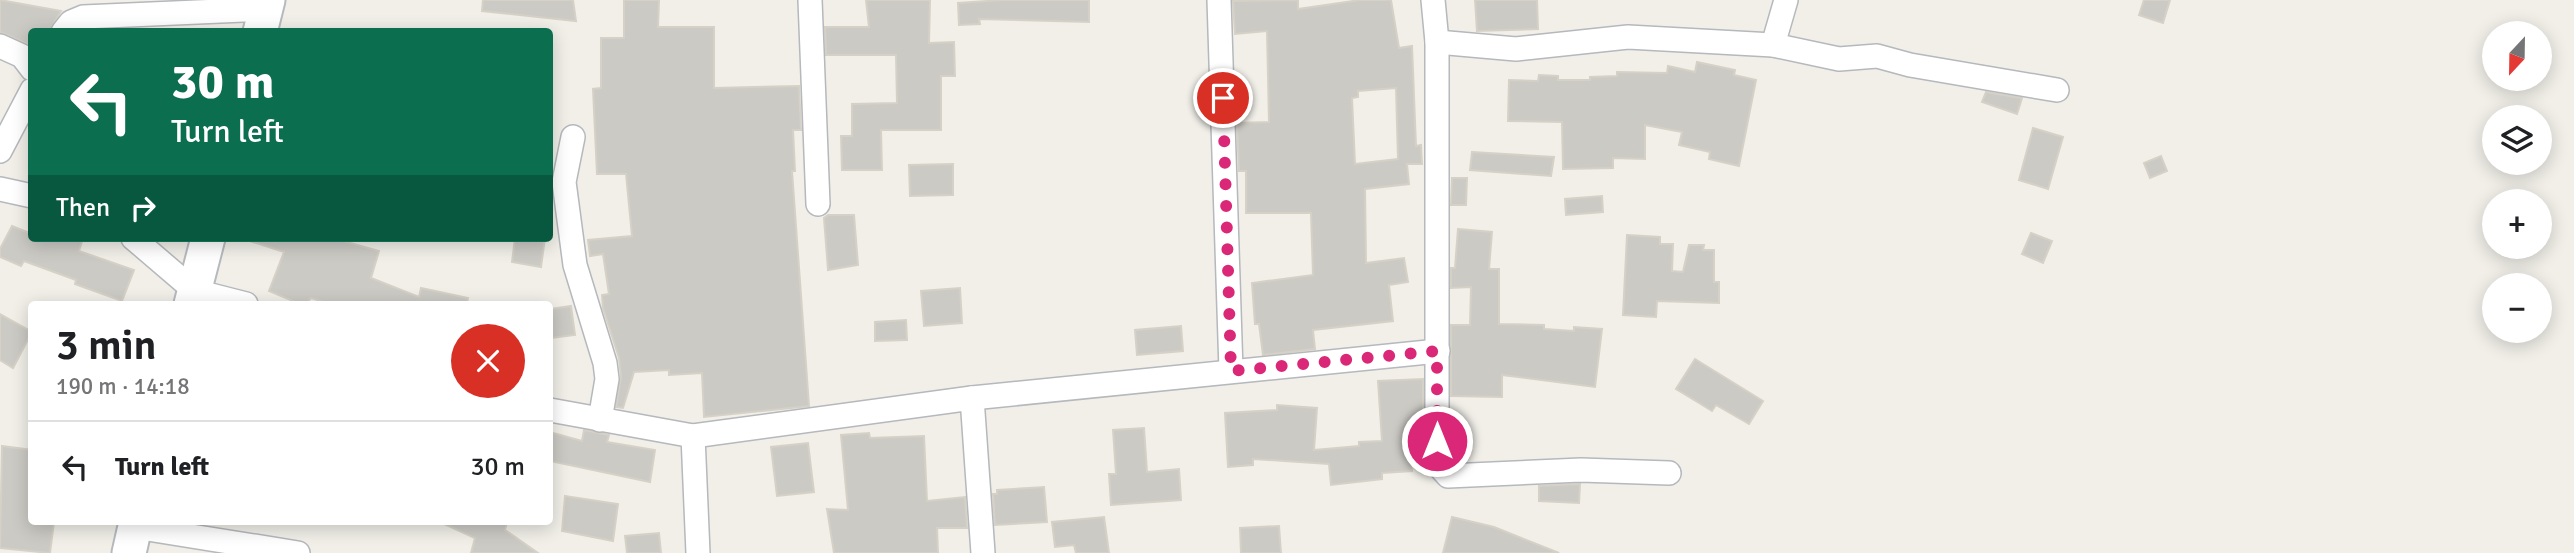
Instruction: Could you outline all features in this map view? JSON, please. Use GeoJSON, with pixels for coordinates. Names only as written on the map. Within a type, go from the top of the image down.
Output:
{"type":"FeatureCollection","features":[{"type":"Feature","properties":{"kind":"main road"},"geometry":{"type":"LineString","coordinates":[[193,298],[207,242]]}},
{"type":"Feature","properties":{"kind":"street"},"geometry":{"type":"LineString","coordinates":[[810,0],[818,204]]}},
{"type":"Feature","properties":{"kind":"street"},"geometry":{"type":"LineString","coordinates":[[1219,0],[1231,371]]}},
{"type":"Feature","properties":{"kind":"street"},"geometry":{"type":"LineString","coordinates":[[1433,0],[1437,42],[1437,464],[1448,476],[1581,470],[1669,473]]}},
{"type":"Feature","properties":{"kind":"street"},"geometry":{"type":"LineString","coordinates":[[1773,45],[1786,0]]}},
{"type":"Feature","properties":{"kind":"street"},"geometry":{"type":"LineString","coordinates":[[66,28],[71,22],[83,17],[264,14]]}},
{"type":"Feature","properties":{"kind":"street"},"geometry":{"type":"LineString","coordinates":[[1437,42],[1516,49],[1628,37],[1773,45],[1839,59],[1877,56],[1910,65],[2057,90]]}},
{"type":"Feature","properties":{"kind":"street"},"geometry":{"type":"LineString","coordinates":[[0,46],[22,56],[28,64]]}},
{"type":"Feature","properties":{"kind":"street"},"geometry":{"type":"LineString","coordinates":[[0,151],[23,130],[28,108]]}},
{"type":"Feature","properties":{"kind":"street"},"geometry":{"type":"LineString","coordinates":[[573,137],[564,182],[575,265],[606,363],[607,379],[600,420]]}},
{"type":"Feature","properties":{"kind":"street"},"geometry":{"type":"LineString","coordinates":[[0,189],[28,195]]}},
{"type":"Feature","properties":{"kind":"street"},"geometry":{"type":"LineString","coordinates":[[137,242],[193,298],[220,301]]}},
{"type":"Feature","properties":{"kind":"street"},"geometry":{"type":"LineString","coordinates":[[553,411],[692,436],[972,397],[1437,351]]}},
{"type":"Feature","properties":{"kind":"street"},"geometry":{"type":"LineString","coordinates":[[972,397],[983,553]]}},
{"type":"Feature","properties":{"kind":"street"},"geometry":{"type":"LineString","coordinates":[[692,436],[698,553]]}},
{"type":"Feature","properties":{"kind":"street"},"geometry":{"type":"LineString","coordinates":[[133,534],[298,553]]}},
{"type":"Feature","properties":{"kind":"building"},"geometry":{"type":"Polygon","coordinates":[[[0,0],[61,11],[51,28],[28,28],[28,44],[0,32],[0,0]]]}},
{"type":"Feature","properties":{"kind":"building"},"geometry":{"type":"Polygon","coordinates":[[[483,0],[573,0],[576,21],[482,11],[483,0]]]}},
{"type":"Feature","properties":{"kind":"building"},"geometry":{"type":"Polygon","coordinates":[[[624,0],[659,0],[658,27],[714,27],[714,88],[799,86],[801,130],[793,130],[795,171],[792,171],[809,406],[704,417],[702,373],[669,375],[669,370],[634,372],[623,408],[616,407],[621,377],[619,358],[603,308],[602,295],[609,294],[603,254],[590,256],[588,240],[632,236],[626,174],[597,174],[593,89],[601,88],[601,38],[624,38],[624,0]]]}},
{"type":"Feature","properties":{"kind":"building"},"geometry":{"type":"Polygon","coordinates":[[[866,0],[930,0],[929,43],[954,42],[955,76],[941,76],[941,130],[881,130],[882,170],[842,170],[841,136],[852,136],[852,104],[897,103],[896,55],[826,55],[825,27],[869,27],[866,0]]]}},
{"type":"Feature","properties":{"kind":"building"},"geometry":{"type":"Polygon","coordinates":[[[1089,0],[1089,22],[979,19],[980,24],[959,25],[958,3],[1089,0]]]}},
{"type":"Feature","properties":{"kind":"building"},"geometry":{"type":"Polygon","coordinates":[[[1298,0],[1298,9],[1360,0],[1391,0],[1399,48],[1412,46],[1416,146],[1421,145],[1422,164],[1407,164],[1409,184],[1365,189],[1366,263],[1404,258],[1408,282],[1389,285],[1393,321],[1313,330],[1315,349],[1263,355],[1259,324],[1255,324],[1252,283],[1313,275],[1311,213],[1246,213],[1246,171],[1239,171],[1237,123],[1269,122],[1267,31],[1235,34],[1233,1],[1298,0]],[[1396,88],[1358,91],[1358,97],[1352,98],[1355,164],[1398,159],[1396,88]]]}},
{"type":"Feature","properties":{"kind":"building"},"geometry":{"type":"Polygon","coordinates":[[[1475,0],[1537,0],[1538,29],[1477,31],[1475,0]]]}},
{"type":"Feature","properties":{"kind":"building"},"geometry":{"type":"Polygon","coordinates":[[[2144,0],[2170,0],[2163,23],[2139,15],[2144,0]]]}},
{"type":"Feature","properties":{"kind":"building"},"geometry":{"type":"Polygon","coordinates":[[[1697,62],[1735,70],[1734,75],[1756,80],[1739,166],[1709,159],[1710,152],[1679,145],[1682,132],[1645,125],[1645,159],[1613,158],[1613,168],[1563,169],[1562,122],[1508,121],[1509,80],[1538,81],[1539,75],[1558,76],[1558,80],[1590,80],[1590,77],[1617,76],[1617,72],[1667,73],[1668,66],[1695,72],[1697,62]]]}},
{"type":"Feature","properties":{"kind":"building"},"geometry":{"type":"Polygon","coordinates":[[[1986,92],[2022,98],[2017,114],[1982,102],[1986,92]]]}},
{"type":"Feature","properties":{"kind":"building"},"geometry":{"type":"Polygon","coordinates":[[[2033,128],[2063,137],[2048,189],[2019,180],[2033,128]]]}},
{"type":"Feature","properties":{"kind":"building"},"geometry":{"type":"Polygon","coordinates":[[[1472,152],[1554,157],[1551,176],[1470,170],[1472,152]]]}},
{"type":"Feature","properties":{"kind":"building"},"geometry":{"type":"Polygon","coordinates":[[[2161,156],[2167,171],[2150,178],[2144,163],[2161,156]]]}},
{"type":"Feature","properties":{"kind":"building"},"geometry":{"type":"Polygon","coordinates":[[[953,164],[953,195],[910,196],[909,165],[953,164]]]}},
{"type":"Feature","properties":{"kind":"building"},"geometry":{"type":"Polygon","coordinates":[[[1452,178],[1467,178],[1466,205],[1451,205],[1452,178]]]}},
{"type":"Feature","properties":{"kind":"building"},"geometry":{"type":"Polygon","coordinates":[[[1602,196],[1603,212],[1566,215],[1565,199],[1602,196]]]}},
{"type":"Feature","properties":{"kind":"building"},"geometry":{"type":"Polygon","coordinates":[[[828,215],[854,215],[858,265],[828,270],[824,218],[828,215]]]}},
{"type":"Feature","properties":{"kind":"building"},"geometry":{"type":"Polygon","coordinates":[[[12,226],[28,232],[28,242],[82,242],[79,251],[134,270],[122,301],[24,261],[21,266],[0,257],[0,249],[12,226]]]}},
{"type":"Feature","properties":{"kind":"building"},"geometry":{"type":"Polygon","coordinates":[[[1458,229],[1492,232],[1489,269],[1499,269],[1499,324],[1544,325],[1544,329],[1574,331],[1574,327],[1602,329],[1595,387],[1502,375],[1502,397],[1451,396],[1451,325],[1470,325],[1471,287],[1451,288],[1451,268],[1455,268],[1458,229]]]}},
{"type":"Feature","properties":{"kind":"building"},"geometry":{"type":"Polygon","coordinates":[[[2031,233],[2052,241],[2043,263],[2022,254],[2031,233]]]}},
{"type":"Feature","properties":{"kind":"building"},"geometry":{"type":"Polygon","coordinates":[[[1627,235],[1660,237],[1660,244],[1673,244],[1672,271],[1683,272],[1689,245],[1704,245],[1703,250],[1714,250],[1714,282],[1719,282],[1719,303],[1657,301],[1656,317],[1623,315],[1627,235]]]}},
{"type":"Feature","properties":{"kind":"building"},"geometry":{"type":"Polygon","coordinates":[[[253,242],[346,242],[379,251],[371,278],[419,297],[421,288],[468,298],[468,301],[320,301],[311,298],[308,301],[293,301],[269,291],[284,252],[253,242]]]}},
{"type":"Feature","properties":{"kind":"building"},"geometry":{"type":"Polygon","coordinates":[[[514,242],[544,242],[541,267],[512,262],[514,242]]]}},
{"type":"Feature","properties":{"kind":"building"},"geometry":{"type":"Polygon","coordinates":[[[960,288],[962,323],[924,326],[921,291],[960,288]]]}},
{"type":"Feature","properties":{"kind":"building"},"geometry":{"type":"Polygon","coordinates":[[[571,306],[575,335],[553,338],[553,309],[571,306]]]}},
{"type":"Feature","properties":{"kind":"building"},"geometry":{"type":"Polygon","coordinates":[[[0,314],[28,330],[28,340],[13,368],[0,360],[0,314]]]}},
{"type":"Feature","properties":{"kind":"building"},"geometry":{"type":"Polygon","coordinates":[[[906,320],[907,340],[875,341],[875,322],[906,320]]]}},
{"type":"Feature","properties":{"kind":"building"},"geometry":{"type":"Polygon","coordinates":[[[1181,326],[1183,351],[1137,355],[1135,330],[1181,326]]]}},
{"type":"Feature","properties":{"kind":"building"},"geometry":{"type":"Polygon","coordinates":[[[1695,359],[1763,401],[1749,424],[1716,405],[1712,411],[1676,389],[1695,359]]]}},
{"type":"Feature","properties":{"kind":"building"},"geometry":{"type":"Polygon","coordinates":[[[1423,379],[1423,463],[1411,464],[1412,471],[1382,473],[1382,479],[1331,485],[1329,464],[1253,459],[1253,465],[1228,467],[1225,413],[1277,410],[1277,405],[1317,408],[1314,450],[1359,446],[1359,442],[1382,441],[1378,381],[1423,379]]]}},
{"type":"Feature","properties":{"kind":"building"},"geometry":{"type":"Polygon","coordinates":[[[1144,428],[1147,472],[1179,469],[1181,500],[1111,505],[1109,474],[1116,474],[1113,430],[1144,428]]]}},
{"type":"Feature","properties":{"kind":"building"},"geometry":{"type":"Polygon","coordinates":[[[584,430],[609,435],[607,442],[655,450],[650,482],[553,462],[553,433],[582,441],[584,430]]]}},
{"type":"Feature","properties":{"kind":"building"},"geometry":{"type":"Polygon","coordinates":[[[869,433],[870,438],[924,436],[927,501],[965,497],[967,528],[937,528],[938,553],[834,553],[827,509],[848,510],[841,435],[869,433]]]}},
{"type":"Feature","properties":{"kind":"building"},"geometry":{"type":"Polygon","coordinates":[[[808,443],[814,492],[777,496],[771,447],[808,443]]]}},
{"type":"Feature","properties":{"kind":"building"},"geometry":{"type":"Polygon","coordinates":[[[2,446],[28,449],[28,525],[54,525],[50,553],[0,548],[2,446]]]}},
{"type":"Feature","properties":{"kind":"building"},"geometry":{"type":"Polygon","coordinates":[[[1580,484],[1579,503],[1539,501],[1539,486],[1580,484]]]}},
{"type":"Feature","properties":{"kind":"building"},"geometry":{"type":"Polygon","coordinates":[[[1044,487],[1047,522],[995,525],[993,494],[997,494],[997,490],[1044,487]]]}},
{"type":"Feature","properties":{"kind":"building"},"geometry":{"type":"Polygon","coordinates":[[[565,496],[618,504],[613,541],[562,531],[565,496]]]}},
{"type":"Feature","properties":{"kind":"building"},"geometry":{"type":"Polygon","coordinates":[[[1104,517],[1109,553],[1076,553],[1074,545],[1055,547],[1052,522],[1104,517]]]}},
{"type":"Feature","properties":{"kind":"building"},"geometry":{"type":"Polygon","coordinates":[[[1452,517],[1494,527],[1559,553],[1443,553],[1452,517]]]}},
{"type":"Feature","properties":{"kind":"building"},"geometry":{"type":"Polygon","coordinates":[[[447,525],[506,525],[505,530],[538,553],[471,553],[475,538],[447,525]]]}},
{"type":"Feature","properties":{"kind":"building"},"geometry":{"type":"Polygon","coordinates":[[[1279,526],[1281,553],[1241,553],[1240,528],[1279,526]]]}},
{"type":"Feature","properties":{"kind":"building"},"geometry":{"type":"Polygon","coordinates":[[[659,533],[661,553],[627,553],[625,536],[659,533]]]}},
{"type":"Feature","properties":{"kind":"route"},"geometry":{"type":"LineString","coordinates":[[1223,98],[1231,371],[1437,351],[1437,441]]}}]}
